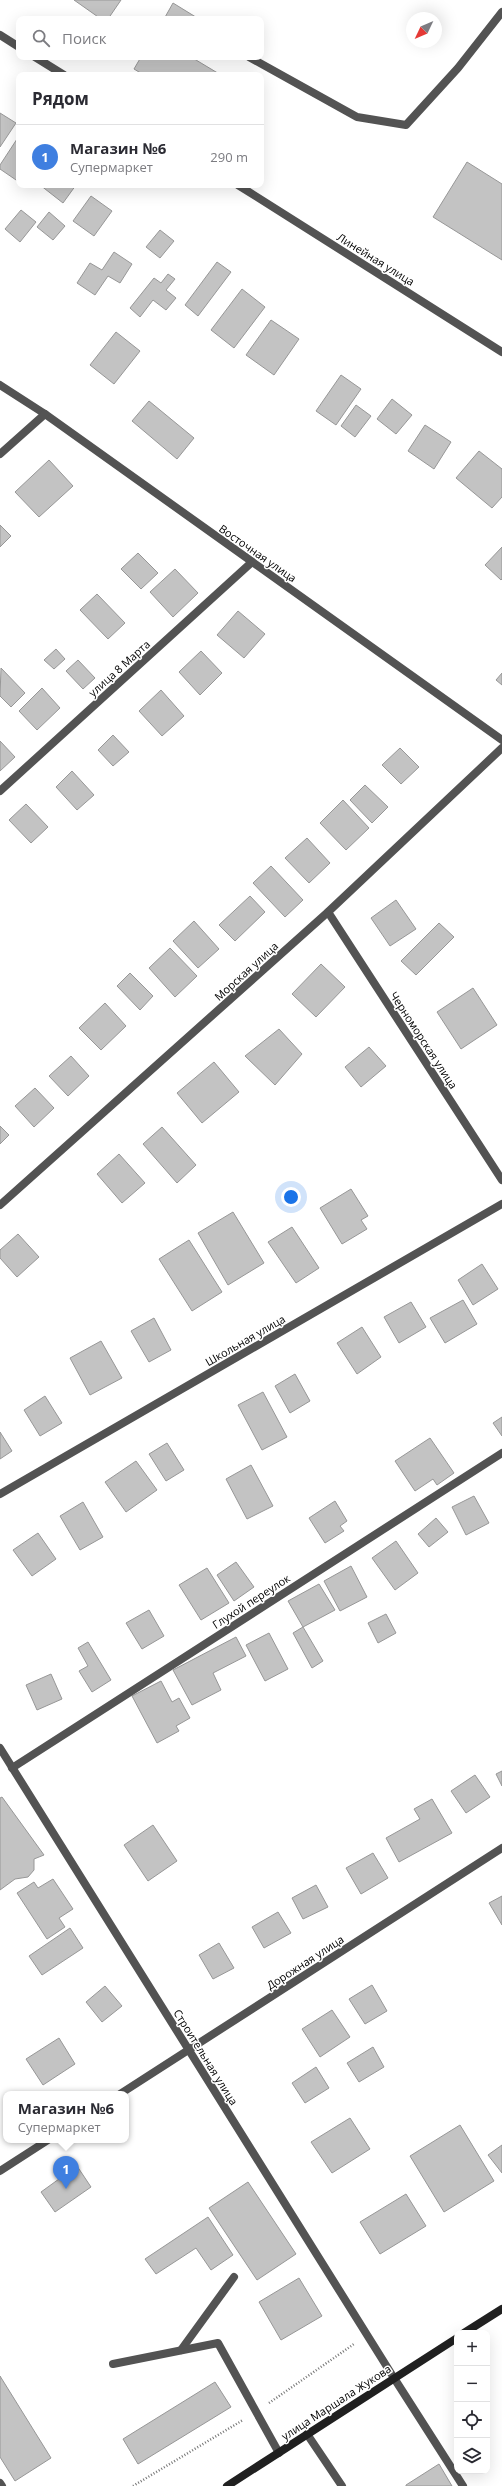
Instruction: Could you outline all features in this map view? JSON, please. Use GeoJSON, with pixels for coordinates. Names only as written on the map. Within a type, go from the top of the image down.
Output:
{"type":"FeatureCollection","features":[{"type":"Feature","properties":{"kind":"main road"},"geometry":{"type":"LineString","coordinates":[[469,2330],[502,2309]]}},
{"type":"Feature","properties":{"kind":"main road","name":"улица Маршала Жукова"},"geometry":{"type":"LineString","coordinates":[[227,2486],[454,2340]]}},
{"type":"Feature","properties":{"kind":"street"},"geometry":{"type":"LineString","coordinates":[[254,60],[357,117],[406,125],[458,68],[502,12]]}},
{"type":"Feature","properties":{"kind":"street"},"geometry":{"type":"LineString","coordinates":[[0,35],[16,45]]}},
{"type":"Feature","properties":{"kind":"street"},"geometry":{"type":"LineString","coordinates":[[40,60],[59,72]]}},
{"type":"Feature","properties":{"kind":"street","name":"Линейная улица"},"geometry":{"type":"LineString","coordinates":[[243,188],[502,352]]}},
{"type":"Feature","properties":{"kind":"street","name":"Восточная улица"},"geometry":{"type":"LineString","coordinates":[[0,385],[44,414],[502,740]]}},
{"type":"Feature","properties":{"kind":"street"},"geometry":{"type":"LineString","coordinates":[[0,454],[44,414]]}},
{"type":"Feature","properties":{"kind":"street","name":"улица 8 Марта"},"geometry":{"type":"LineString","coordinates":[[0,791],[252,562]]}},
{"type":"Feature","properties":{"kind":"street","name":"Морская улица"},"geometry":{"type":"LineString","coordinates":[[0,1205],[328,912],[502,748]]}},
{"type":"Feature","properties":{"kind":"street","name":"Черноморская улица"},"geometry":{"type":"LineString","coordinates":[[328,912],[502,1180]]}},
{"type":"Feature","properties":{"kind":"street","name":"Школьная улица"},"geometry":{"type":"LineString","coordinates":[[0,1494],[502,1204]]}},
{"type":"Feature","properties":{"kind":"street","name":"Глухой переулок"},"geometry":{"type":"LineString","coordinates":[[12,1768],[502,1453]]}},
{"type":"Feature","properties":{"kind":"street","name":"Строительная улица"},"geometry":{"type":"LineString","coordinates":[[0,1748],[188,2050],[463,2486]]}},
{"type":"Feature","properties":{"kind":"street","name":"Дорожная улица"},"geometry":{"type":"LineString","coordinates":[[125,2091],[502,1848]]}},
{"type":"Feature","properties":{"kind":"street"},"geometry":{"type":"LineString","coordinates":[[0,2170],[43,2143]]}},
{"type":"Feature","properties":{"kind":"street"},"geometry":{"type":"LineString","coordinates":[[181,2350],[234,2277]]}},
{"type":"Feature","properties":{"kind":"street"},"geometry":{"type":"LineString","coordinates":[[113,2364],[218,2343],[278,2453]]}},
{"type":"Feature","properties":{"kind":"street"},"geometry":{"type":"LineString","coordinates":[[307,2434],[342,2486]]}},
{"type":"Feature","properties":{"kind":"building"},"geometry":{"type":"Polygon","coordinates":[[[74,0],[121,0],[110,16],[97,16],[74,0]]]}},
{"type":"Feature","properties":{"kind":"building"},"geometry":{"type":"Polygon","coordinates":[[[173,3],[194,16],[166,16],[173,3]]]}},
{"type":"Feature","properties":{"kind":"building"},"geometry":{"type":"Polygon","coordinates":[[[139,60],[196,60],[216,72],[139,72],[134,69],[139,60]]]}},
{"type":"Feature","properties":{"kind":"building"},"geometry":{"type":"Polygon","coordinates":[[[0,113],[16,123],[0,147],[0,113]]]}},
{"type":"Feature","properties":{"kind":"building"},"geometry":{"type":"Polygon","coordinates":[[[16,141],[16,180],[0,169],[0,165],[16,141]]]}},
{"type":"Feature","properties":{"kind":"building"},"geometry":{"type":"Polygon","coordinates":[[[467,162],[502,184],[502,260],[433,217],[467,162]]]}},
{"type":"Feature","properties":{"kind":"building"},"geometry":{"type":"Polygon","coordinates":[[[44,188],[74,188],[63,203],[44,188]]]}},
{"type":"Feature","properties":{"kind":"building"},"geometry":{"type":"Polygon","coordinates":[[[91,196],[112,211],[94,236],[73,221],[91,196]]]}},
{"type":"Feature","properties":{"kind":"building"},"geometry":{"type":"Polygon","coordinates":[[[21,210],[36,222],[20,242],[5,229],[21,210]]]}},
{"type":"Feature","properties":{"kind":"building"},"geometry":{"type":"Polygon","coordinates":[[[49,212],[65,226],[53,240],[37,227],[49,212]]]}},
{"type":"Feature","properties":{"kind":"building"},"geometry":{"type":"Polygon","coordinates":[[[160,230],[174,241],[160,258],[146,247],[160,230]]]}},
{"type":"Feature","properties":{"kind":"building"},"geometry":{"type":"Polygon","coordinates":[[[114,252],[132,264],[120,283],[108,276],[95,295],[77,283],[90,263],[102,270],[114,252]]]}},
{"type":"Feature","properties":{"kind":"building"},"geometry":{"type":"Polygon","coordinates":[[[217,262],[231,272],[198,316],[185,305],[217,262]]]}},
{"type":"Feature","properties":{"kind":"building"},"geometry":{"type":"Polygon","coordinates":[[[168,274],[175,279],[166,290],[176,298],[166,310],[153,300],[140,317],[130,308],[154,278],[161,283],[168,274]]]}},
{"type":"Feature","properties":{"kind":"building"},"geometry":{"type":"Polygon","coordinates":[[[242,289],[265,307],[234,348],[211,330],[242,289]]]}},
{"type":"Feature","properties":{"kind":"building"},"geometry":{"type":"Polygon","coordinates":[[[271,320],[299,339],[274,375],[246,355],[271,320]]]}},
{"type":"Feature","properties":{"kind":"building"},"geometry":{"type":"Polygon","coordinates":[[[116,332],[140,351],[114,384],[90,365],[116,332]]]}},
{"type":"Feature","properties":{"kind":"building"},"geometry":{"type":"Polygon","coordinates":[[[341,375],[361,389],[336,425],[316,411],[341,375]]]}},
{"type":"Feature","properties":{"kind":"building"},"geometry":{"type":"Polygon","coordinates":[[[392,399],[412,415],[396,434],[377,419],[392,399]]]}},
{"type":"Feature","properties":{"kind":"building"},"geometry":{"type":"Polygon","coordinates":[[[149,401],[194,438],[177,459],[132,421],[149,401]]]}},
{"type":"Feature","properties":{"kind":"building"},"geometry":{"type":"Polygon","coordinates":[[[356,405],[371,416],[355,437],[341,426],[356,405]]]}},
{"type":"Feature","properties":{"kind":"building"},"geometry":{"type":"Polygon","coordinates":[[[425,425],[451,442],[434,469],[408,451],[425,425]]]}},
{"type":"Feature","properties":{"kind":"building"},"geometry":{"type":"Polygon","coordinates":[[[479,451],[502,469],[502,497],[492,508],[456,478],[479,451]]]}},
{"type":"Feature","properties":{"kind":"building"},"geometry":{"type":"Polygon","coordinates":[[[49,460],[73,486],[39,517],[15,492],[49,460]]]}},
{"type":"Feature","properties":{"kind":"building"},"geometry":{"type":"Polygon","coordinates":[[[0,525],[11,536],[0,547],[0,525]]]}},
{"type":"Feature","properties":{"kind":"building"},"geometry":{"type":"Polygon","coordinates":[[[502,547],[502,579],[501,580],[485,565],[502,547]]]}},
{"type":"Feature","properties":{"kind":"building"},"geometry":{"type":"Polygon","coordinates":[[[138,553],[158,573],[141,589],[121,569],[138,553]]]}},
{"type":"Feature","properties":{"kind":"building"},"geometry":{"type":"Polygon","coordinates":[[[175,569],[198,593],[173,617],[150,592],[175,569]]]}},
{"type":"Feature","properties":{"kind":"building"},"geometry":{"type":"Polygon","coordinates":[[[97,594],[125,623],[108,639],[80,610],[97,594]]]}},
{"type":"Feature","properties":{"kind":"building"},"geometry":{"type":"Polygon","coordinates":[[[238,611],[265,634],[244,658],[217,635],[238,611]]]}},
{"type":"Feature","properties":{"kind":"building"},"geometry":{"type":"Polygon","coordinates":[[[56,649],[65,659],[54,669],[44,660],[56,649]]]}},
{"type":"Feature","properties":{"kind":"building"},"geometry":{"type":"Polygon","coordinates":[[[201,651],[222,673],[200,695],[179,672],[201,651]]]}},
{"type":"Feature","properties":{"kind":"building"},"geometry":{"type":"Polygon","coordinates":[[[78,660],[95,678],[83,689],[66,671],[78,660]]]}},
{"type":"Feature","properties":{"kind":"building"},"geometry":{"type":"Polygon","coordinates":[[[1,668],[25,693],[11,707],[0,696],[1,668]]]}},
{"type":"Feature","properties":{"kind":"building"},"geometry":{"type":"Polygon","coordinates":[[[502,673],[502,685],[496,680],[502,673]]]}},
{"type":"Feature","properties":{"kind":"building"},"geometry":{"type":"Polygon","coordinates":[[[42,688],[60,708],[37,730],[19,711],[42,688]]]}},
{"type":"Feature","properties":{"kind":"building"},"geometry":{"type":"Polygon","coordinates":[[[161,690],[184,716],[162,736],[139,711],[161,690]]]}},
{"type":"Feature","properties":{"kind":"building"},"geometry":{"type":"Polygon","coordinates":[[[113,735],[129,752],[113,766],[98,750],[113,735]]]}},
{"type":"Feature","properties":{"kind":"building"},"geometry":{"type":"Polygon","coordinates":[[[0,741],[15,757],[0,771],[0,741]]]}},
{"type":"Feature","properties":{"kind":"building"},"geometry":{"type":"Polygon","coordinates":[[[400,748],[419,767],[401,784],[382,765],[400,748]]]}},
{"type":"Feature","properties":{"kind":"building"},"geometry":{"type":"Polygon","coordinates":[[[72,771],[94,795],[77,810],[56,787],[72,771]]]}},
{"type":"Feature","properties":{"kind":"building"},"geometry":{"type":"Polygon","coordinates":[[[365,785],[388,807],[372,823],[350,800],[365,785]]]}},
{"type":"Feature","properties":{"kind":"building"},"geometry":{"type":"Polygon","coordinates":[[[343,800],[369,828],[346,850],[320,823],[343,800]]]}},
{"type":"Feature","properties":{"kind":"building"},"geometry":{"type":"Polygon","coordinates":[[[26,804],[48,827],[31,843],[9,820],[26,804]]]}},
{"type":"Feature","properties":{"kind":"building"},"geometry":{"type":"Polygon","coordinates":[[[307,838],[330,863],[309,883],[285,858],[307,838]]]}},
{"type":"Feature","properties":{"kind":"building"},"geometry":{"type":"Polygon","coordinates":[[[271,866],[303,900],[285,917],[253,883],[271,866]]]}},
{"type":"Feature","properties":{"kind":"building"},"geometry":{"type":"Polygon","coordinates":[[[250,896],[265,912],[235,941],[219,925],[250,896]]]}},
{"type":"Feature","properties":{"kind":"building"},"geometry":{"type":"Polygon","coordinates":[[[396,900],[416,929],[390,946],[371,918],[396,900]]]}},
{"type":"Feature","properties":{"kind":"building"},"geometry":{"type":"Polygon","coordinates":[[[194,921],[219,949],[198,968],[173,941],[194,921]]]}},
{"type":"Feature","properties":{"kind":"building"},"geometry":{"type":"Polygon","coordinates":[[[439,923],[454,937],[416,975],[401,961],[439,923]]]}},
{"type":"Feature","properties":{"kind":"building"},"geometry":{"type":"Polygon","coordinates":[[[170,948],[197,976],[175,997],[149,968],[170,948]]]}},
{"type":"Feature","properties":{"kind":"building"},"geometry":{"type":"Polygon","coordinates":[[[321,964],[345,987],[316,1017],[292,994],[321,964]]]}},
{"type":"Feature","properties":{"kind":"building"},"geometry":{"type":"Polygon","coordinates":[[[130,973],[153,996],[140,1010],[117,986],[130,973]]]}},
{"type":"Feature","properties":{"kind":"building"},"geometry":{"type":"Polygon","coordinates":[[[473,988],[497,1025],[461,1049],[437,1012],[473,988]]]}},
{"type":"Feature","properties":{"kind":"building"},"geometry":{"type":"Polygon","coordinates":[[[105,1003],[126,1026],[101,1050],[79,1028],[105,1003]]]}},
{"type":"Feature","properties":{"kind":"building"},"geometry":{"type":"Polygon","coordinates":[[[279,1029],[302,1054],[275,1085],[245,1056],[279,1029]]]}},
{"type":"Feature","properties":{"kind":"building"},"geometry":{"type":"Polygon","coordinates":[[[369,1047],[386,1066],[361,1087],[345,1067],[369,1047]]]}},
{"type":"Feature","properties":{"kind":"building"},"geometry":{"type":"Polygon","coordinates":[[[71,1056],[89,1076],[68,1096],[49,1076],[71,1056]]]}},
{"type":"Feature","properties":{"kind":"building"},"geometry":{"type":"Polygon","coordinates":[[[214,1062],[239,1092],[202,1123],[177,1093],[214,1062]]]}},
{"type":"Feature","properties":{"kind":"building"},"geometry":{"type":"Polygon","coordinates":[[[35,1088],[54,1108],[34,1127],[15,1106],[35,1088]]]}},
{"type":"Feature","properties":{"kind":"building"},"geometry":{"type":"Polygon","coordinates":[[[0,1126],[9,1135],[0,1144],[0,1126]]]}},
{"type":"Feature","properties":{"kind":"building"},"geometry":{"type":"Polygon","coordinates":[[[162,1127],[196,1165],[177,1183],[143,1144],[162,1127]]]}},
{"type":"Feature","properties":{"kind":"building"},"geometry":{"type":"Polygon","coordinates":[[[119,1154],[145,1183],[122,1203],[97,1174],[119,1154]]]}},
{"type":"Feature","properties":{"kind":"building"},"geometry":{"type":"Polygon","coordinates":[[[351,1189],[368,1216],[361,1220],[367,1229],[342,1244],[320,1208],[351,1189]]]}},
{"type":"Feature","properties":{"kind":"building"},"geometry":{"type":"Polygon","coordinates":[[[233,1212],[264,1263],[228,1285],[198,1233],[233,1212]]]}},
{"type":"Feature","properties":{"kind":"building"},"geometry":{"type":"Polygon","coordinates":[[[292,1227],[319,1268],[296,1283],[268,1242],[292,1227]]]}},
{"type":"Feature","properties":{"kind":"building"},"geometry":{"type":"Polygon","coordinates":[[[18,1234],[39,1257],[17,1277],[0,1258],[0,1250],[18,1234]]]}},
{"type":"Feature","properties":{"kind":"building"},"geometry":{"type":"Polygon","coordinates":[[[189,1240],[222,1292],[192,1311],[159,1259],[189,1240]]]}},
{"type":"Feature","properties":{"kind":"building"},"geometry":{"type":"Polygon","coordinates":[[[482,1264],[498,1289],[473,1305],[458,1280],[482,1264]]]}},
{"type":"Feature","properties":{"kind":"building"},"geometry":{"type":"Polygon","coordinates":[[[463,1300],[477,1324],[445,1343],[430,1318],[463,1300]]]}},
{"type":"Feature","properties":{"kind":"building"},"geometry":{"type":"Polygon","coordinates":[[[411,1302],[426,1327],[399,1343],[384,1317],[411,1302]]]}},
{"type":"Feature","properties":{"kind":"building"},"geometry":{"type":"Polygon","coordinates":[[[154,1318],[171,1350],[149,1362],[131,1331],[154,1318]]]}},
{"type":"Feature","properties":{"kind":"building"},"geometry":{"type":"Polygon","coordinates":[[[362,1327],[381,1357],[357,1374],[337,1343],[362,1327]]]}},
{"type":"Feature","properties":{"kind":"building"},"geometry":{"type":"Polygon","coordinates":[[[101,1341],[122,1378],[90,1395],[70,1358],[101,1341]]]}},
{"type":"Feature","properties":{"kind":"building"},"geometry":{"type":"Polygon","coordinates":[[[295,1374],[310,1401],[290,1413],[275,1386],[295,1374]]]}},
{"type":"Feature","properties":{"kind":"building"},"geometry":{"type":"Polygon","coordinates":[[[263,1392],[287,1437],[262,1450],[238,1405],[263,1392]]]}},
{"type":"Feature","properties":{"kind":"building"},"geometry":{"type":"Polygon","coordinates":[[[45,1396],[62,1423],[40,1436],[24,1410],[45,1396]]]}},
{"type":"Feature","properties":{"kind":"building"},"geometry":{"type":"Polygon","coordinates":[[[502,1417],[502,1436],[493,1423],[502,1417]]]}},
{"type":"Feature","properties":{"kind":"building"},"geometry":{"type":"Polygon","coordinates":[[[0,1432],[12,1451],[0,1459],[0,1432]]]}},
{"type":"Feature","properties":{"kind":"building"},"geometry":{"type":"Polygon","coordinates":[[[430,1438],[454,1473],[437,1485],[433,1479],[415,1491],[395,1461],[430,1438]]]}},
{"type":"Feature","properties":{"kind":"building"},"geometry":{"type":"Polygon","coordinates":[[[167,1443],[184,1470],[166,1481],[149,1454],[167,1443]]]}},
{"type":"Feature","properties":{"kind":"building"},"geometry":{"type":"Polygon","coordinates":[[[136,1461],[157,1490],[126,1512],[105,1482],[136,1461]]]}},
{"type":"Feature","properties":{"kind":"building"},"geometry":{"type":"Polygon","coordinates":[[[251,1465],[273,1506],[247,1519],[226,1479],[251,1465]]]}},
{"type":"Feature","properties":{"kind":"building"},"geometry":{"type":"Polygon","coordinates":[[[474,1496],[489,1523],[466,1535],[452,1507],[474,1496]]]}},
{"type":"Feature","properties":{"kind":"building"},"geometry":{"type":"Polygon","coordinates":[[[335,1501],[347,1521],[340,1526],[344,1531],[325,1543],[309,1518],[335,1501]]]}},
{"type":"Feature","properties":{"kind":"building"},"geometry":{"type":"Polygon","coordinates":[[[83,1502],[103,1537],[80,1550],[60,1516],[83,1502]]]}},
{"type":"Feature","properties":{"kind":"building"},"geometry":{"type":"Polygon","coordinates":[[[436,1518],[448,1532],[429,1547],[418,1534],[436,1518]]]}},
{"type":"Feature","properties":{"kind":"building"},"geometry":{"type":"Polygon","coordinates":[[[38,1533],[56,1559],[32,1576],[13,1550],[38,1533]]]}},
{"type":"Feature","properties":{"kind":"building"},"geometry":{"type":"Polygon","coordinates":[[[396,1541],[418,1573],[395,1590],[372,1558],[396,1541]]]}},
{"type":"Feature","properties":{"kind":"building"},"geometry":{"type":"Polygon","coordinates":[[[236,1562],[254,1587],[234,1601],[217,1575],[236,1562]]]}},
{"type":"Feature","properties":{"kind":"building"},"geometry":{"type":"Polygon","coordinates":[[[351,1566],[367,1597],[340,1611],[324,1581],[351,1566]]]}},
{"type":"Feature","properties":{"kind":"building"},"geometry":{"type":"Polygon","coordinates":[[[207,1568],[229,1603],[201,1620],[179,1585],[207,1568]]]}},
{"type":"Feature","properties":{"kind":"building"},"geometry":{"type":"Polygon","coordinates":[[[319,1584],[335,1610],[303,1627],[288,1601],[319,1584]]]}},
{"type":"Feature","properties":{"kind":"building"},"geometry":{"type":"Polygon","coordinates":[[[149,1610],[164,1636],[142,1649],[126,1623],[149,1610]]]}},
{"type":"Feature","properties":{"kind":"building"},"geometry":{"type":"Polygon","coordinates":[[[386,1614],[396,1633],[378,1643],[368,1623],[386,1614]]]}},
{"type":"Feature","properties":{"kind":"building"},"geometry":{"type":"Polygon","coordinates":[[[303,1627],[323,1661],[312,1668],[293,1633],[303,1627]]]}},
{"type":"Feature","properties":{"kind":"building"},"geometry":{"type":"Polygon","coordinates":[[[269,1633],[288,1669],[265,1681],[246,1645],[269,1633]]]}},
{"type":"Feature","properties":{"kind":"building"},"geometry":{"type":"Polygon","coordinates":[[[236,1637],[246,1656],[213,1673],[221,1690],[192,1705],[173,1670],[236,1637]]]}},
{"type":"Feature","properties":{"kind":"building"},"geometry":{"type":"Polygon","coordinates":[[[88,1642],[111,1680],[92,1692],[79,1671],[88,1666],[78,1648],[88,1642]]]}},
{"type":"Feature","properties":{"kind":"building"},"geometry":{"type":"Polygon","coordinates":[[[51,1674],[62,1699],[37,1710],[26,1685],[51,1674]]]}},
{"type":"Feature","properties":{"kind":"building"},"geometry":{"type":"Polygon","coordinates":[[[161,1681],[172,1702],[179,1698],[190,1718],[176,1726],[179,1731],[157,1743],[132,1696],[161,1681]]]}},
{"type":"Feature","properties":{"kind":"building"},"geometry":{"type":"Polygon","coordinates":[[[502,1771],[502,1786],[496,1774],[502,1771]]]}},
{"type":"Feature","properties":{"kind":"building"},"geometry":{"type":"Polygon","coordinates":[[[475,1775],[490,1797],[466,1813],[451,1791],[475,1775]]]}},
{"type":"Feature","properties":{"kind":"building"},"geometry":{"type":"Polygon","coordinates":[[[2,1797],[44,1855],[34,1859],[34,1870],[28,1877],[15,1879],[0,1890],[0,1798],[2,1797]]]}},
{"type":"Feature","properties":{"kind":"building"},"geometry":{"type":"Polygon","coordinates":[[[432,1799],[452,1833],[399,1862],[386,1838],[420,1819],[414,1809],[432,1799]]]}},
{"type":"Feature","properties":{"kind":"building"},"geometry":{"type":"Polygon","coordinates":[[[153,1825],[177,1861],[148,1881],[124,1845],[153,1825]]]}},
{"type":"Feature","properties":{"kind":"building"},"geometry":{"type":"Polygon","coordinates":[[[373,1853],[388,1878],[361,1894],[346,1868],[373,1853]]]}},
{"type":"Feature","properties":{"kind":"building"},"geometry":{"type":"Polygon","coordinates":[[[53,1879],[73,1909],[59,1918],[65,1927],[47,1939],[17,1893],[34,1882],[38,1888],[53,1879]]]}},
{"type":"Feature","properties":{"kind":"building"},"geometry":{"type":"Polygon","coordinates":[[[316,1885],[328,1907],[303,1919],[292,1898],[316,1885]]]}},
{"type":"Feature","properties":{"kind":"building"},"geometry":{"type":"Polygon","coordinates":[[[502,1896],[502,1925],[489,1903],[502,1896]]]}},
{"type":"Feature","properties":{"kind":"building"},"geometry":{"type":"Polygon","coordinates":[[[278,1912],[291,1933],[264,1948],[252,1927],[278,1912]]]}},
{"type":"Feature","properties":{"kind":"building"},"geometry":{"type":"Polygon","coordinates":[[[70,1928],[83,1948],[42,1975],[29,1956],[70,1928]]]}},
{"type":"Feature","properties":{"kind":"building"},"geometry":{"type":"Polygon","coordinates":[[[219,1943],[234,1968],[213,1979],[199,1955],[219,1943]]]}},
{"type":"Feature","properties":{"kind":"building"},"geometry":{"type":"Polygon","coordinates":[[[372,1985],[387,2011],[365,2024],[349,1999],[372,1985]]]}},
{"type":"Feature","properties":{"kind":"building"},"geometry":{"type":"Polygon","coordinates":[[[105,1986],[122,2006],[102,2022],[86,2002],[105,1986]]]}},
{"type":"Feature","properties":{"kind":"building"},"geometry":{"type":"Polygon","coordinates":[[[332,2010],[350,2037],[320,2057],[302,2029],[332,2010]]]}},
{"type":"Feature","properties":{"kind":"building"},"geometry":{"type":"Polygon","coordinates":[[[59,2038],[75,2064],[43,2085],[26,2059],[59,2038]]]}},
{"type":"Feature","properties":{"kind":"building"},"geometry":{"type":"Polygon","coordinates":[[[373,2047],[384,2067],[359,2082],[347,2063],[373,2047]]]}},
{"type":"Feature","properties":{"kind":"building"},"geometry":{"type":"Polygon","coordinates":[[[316,2067],[329,2088],[305,2103],[292,2083],[316,2067]]]}},
{"type":"Feature","properties":{"kind":"building"},"geometry":{"type":"Polygon","coordinates":[[[350,2118],[370,2149],[332,2173],[311,2142],[350,2118]]]}},
{"type":"Feature","properties":{"kind":"building"},"geometry":{"type":"Polygon","coordinates":[[[460,2125],[494,2181],[444,2212],[410,2156],[460,2125]]]}},
{"type":"Feature","properties":{"kind":"building"},"geometry":{"type":"Polygon","coordinates":[[[502,2145],[502,2173],[488,2155],[502,2145]]]}},
{"type":"Feature","properties":{"kind":"building"},"geometry":{"type":"Polygon","coordinates":[[[77,2166],[91,2187],[55,2212],[41,2192],[77,2166]]]}},
{"type":"Feature","properties":{"kind":"building"},"geometry":{"type":"Polygon","coordinates":[[[248,2182],[296,2254],[257,2280],[209,2208],[248,2182]]]}},
{"type":"Feature","properties":{"kind":"building"},"geometry":{"type":"Polygon","coordinates":[[[406,2194],[426,2226],[380,2254],[360,2222],[406,2194]]]}},
{"type":"Feature","properties":{"kind":"building"},"geometry":{"type":"Polygon","coordinates":[[[208,2217],[233,2255],[211,2270],[196,2248],[156,2274],[145,2259],[208,2217]]]}},
{"type":"Feature","properties":{"kind":"building"},"geometry":{"type":"Polygon","coordinates":[[[299,2278],[322,2316],[281,2340],[259,2302],[299,2278]]]}},
{"type":"Feature","properties":{"kind":"building"},"geometry":{"type":"Polygon","coordinates":[[[0,2376],[51,2458],[15,2481],[0,2457],[0,2376]]]}},
{"type":"Feature","properties":{"kind":"building"},"geometry":{"type":"Polygon","coordinates":[[[215,2382],[231,2407],[138,2464],[123,2439],[215,2382]]]}},
{"type":"Feature","properties":{"kind":"building"},"geometry":{"type":"Polygon","coordinates":[[[439,2464],[452,2486],[406,2486],[406,2485],[439,2464]]]}},
{"type":"Feature","properties":{"kind":"place","name":"Магазин №6"},"geometry":{"type":"Point","coordinates":[66,2189]}}]}
